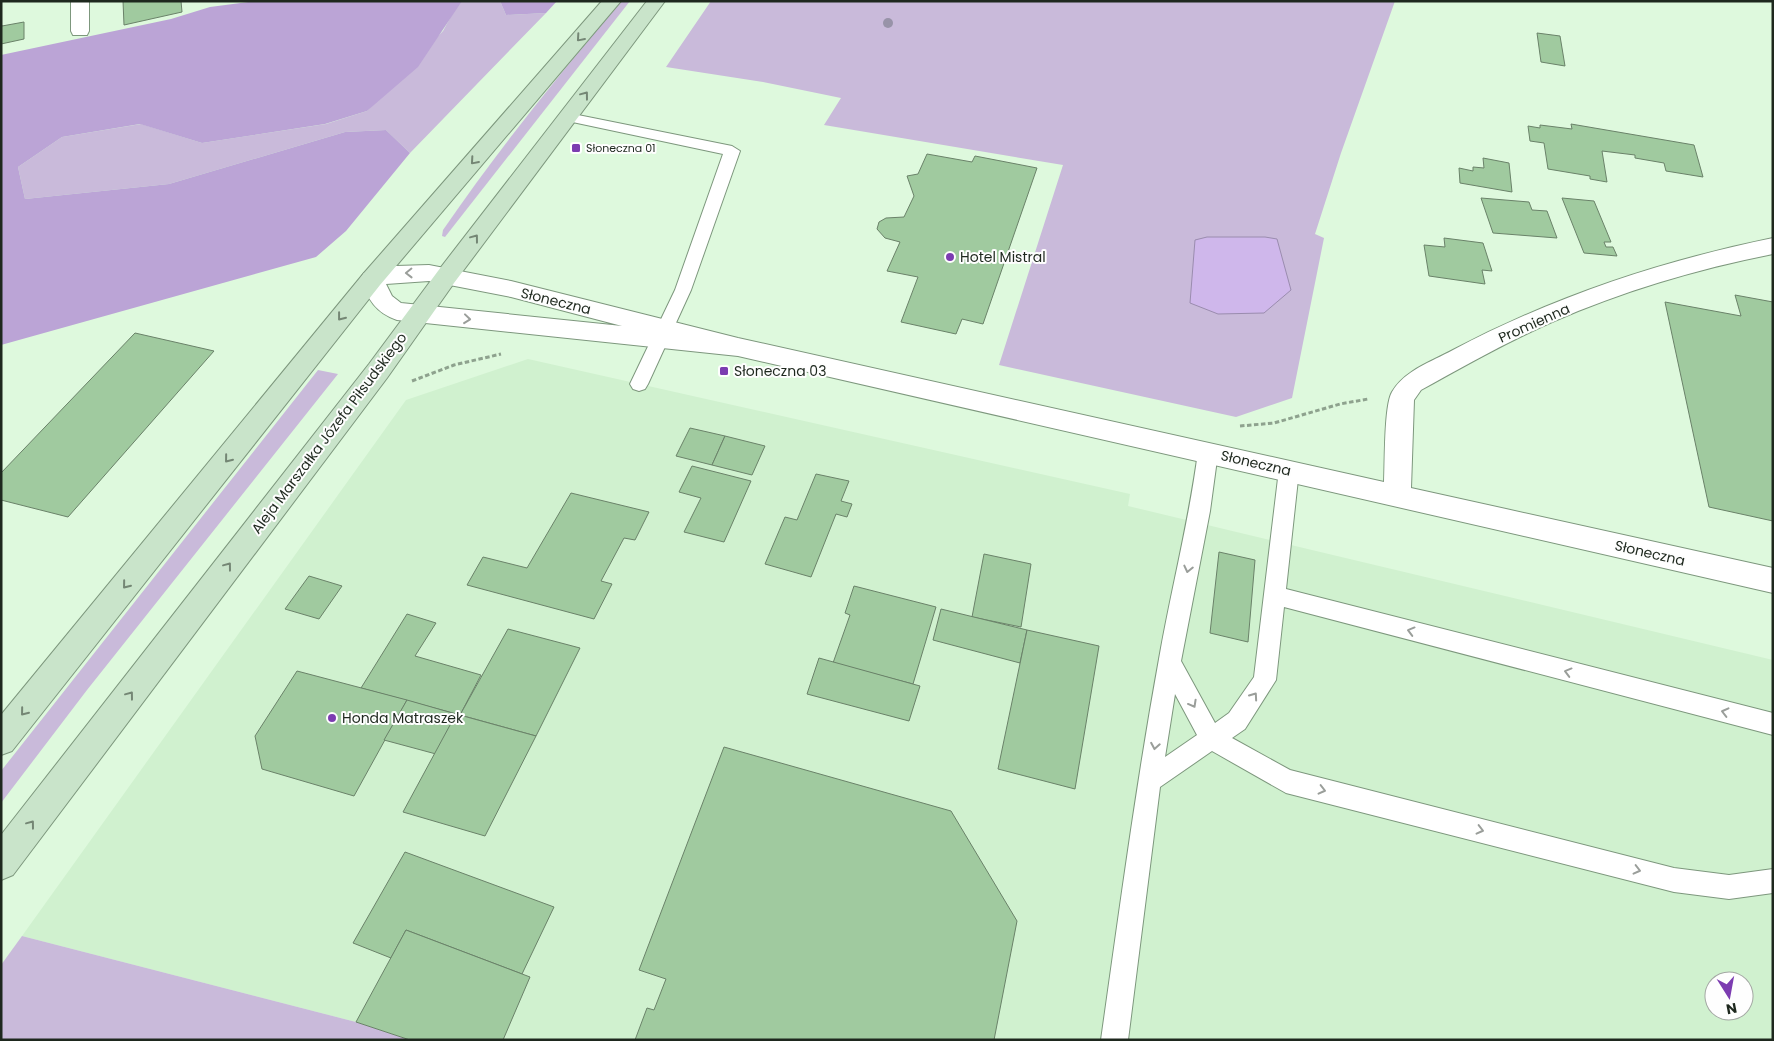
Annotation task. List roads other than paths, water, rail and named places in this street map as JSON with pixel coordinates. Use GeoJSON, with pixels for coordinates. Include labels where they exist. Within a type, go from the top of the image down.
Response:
{"type":"FeatureCollection","features":[{"type":"Feature","properties":{"kind":"main road"},"geometry":{"type":"LineString","coordinates":[[1,740],[372,279],[612,1]]}},
{"type":"Feature","properties":{"kind":"main road","name":"Aleja Marszałka Józefa Piłsudskiego"},"geometry":{"type":"LineString","coordinates":[[1,863],[378,371],[446,277],[656,1]]}},
{"type":"Feature","properties":{"kind":"street"},"geometry":{"type":"LineString","coordinates":[[80,1],[80,31]]}},
{"type":"Feature","properties":{"kind":"street","name":"Promienna"},"geometry":{"type":"LineString","coordinates":[[1397,495],[1401,398],[1412,383],[1513,331],[1565,307],[1689,266],[1737,252],[1773,246]]}},
{"type":"Feature","properties":{"kind":"street","name":"Słoneczna"},"geometry":{"type":"LineString","coordinates":[[663,334],[511,289],[429,273],[410,273],[372,279],[377,294],[386,306],[397,311],[663,334],[738,347],[1289,470],[1773,581]]}},
{"type":"Feature","properties":{"kind":"lane"},"geometry":{"type":"LineString","coordinates":[[568,117],[732,151],[683,290],[640,384]]}},
{"type":"Feature","properties":{"kind":"lane"},"geometry":{"type":"LineString","coordinates":[[1114,1040],[1149,781],[1169,661],[1198,522],[1208,452]]}},
{"type":"Feature","properties":{"kind":"lane"},"geometry":{"type":"LineString","coordinates":[[1149,781],[1237,721],[1265,680],[1289,470]]}},
{"type":"Feature","properties":{"kind":"lane"},"geometry":{"type":"LineString","coordinates":[[1276,596],[1773,724]]}},
{"type":"Feature","properties":{"kind":"lane"},"geometry":{"type":"LineString","coordinates":[[1169,661],[1212,738],[1286,781],[1655,875],[1729,887],[1773,881]]}},
{"type":"Feature","properties":{"kind":"lane"},"geometry":{"type":"LineString","coordinates":[[1749,718],[1773,739]]}},
{"type":"Feature","properties":{"kind":"place","name":"Słoneczna 01"},"geometry":{"type":"Point","coordinates":[576,148]}},
{"type":"Feature","properties":{"kind":"place","name":"Hotel Mistral"},"geometry":{"type":"Point","coordinates":[950,257]}},
{"type":"Feature","properties":{"kind":"place","name":"Słoneczna 03"},"geometry":{"type":"Point","coordinates":[724,371]}},
{"type":"Feature","properties":{"kind":"place","name":"Honda Matraszek"},"geometry":{"type":"Point","coordinates":[332,718]}}]}
